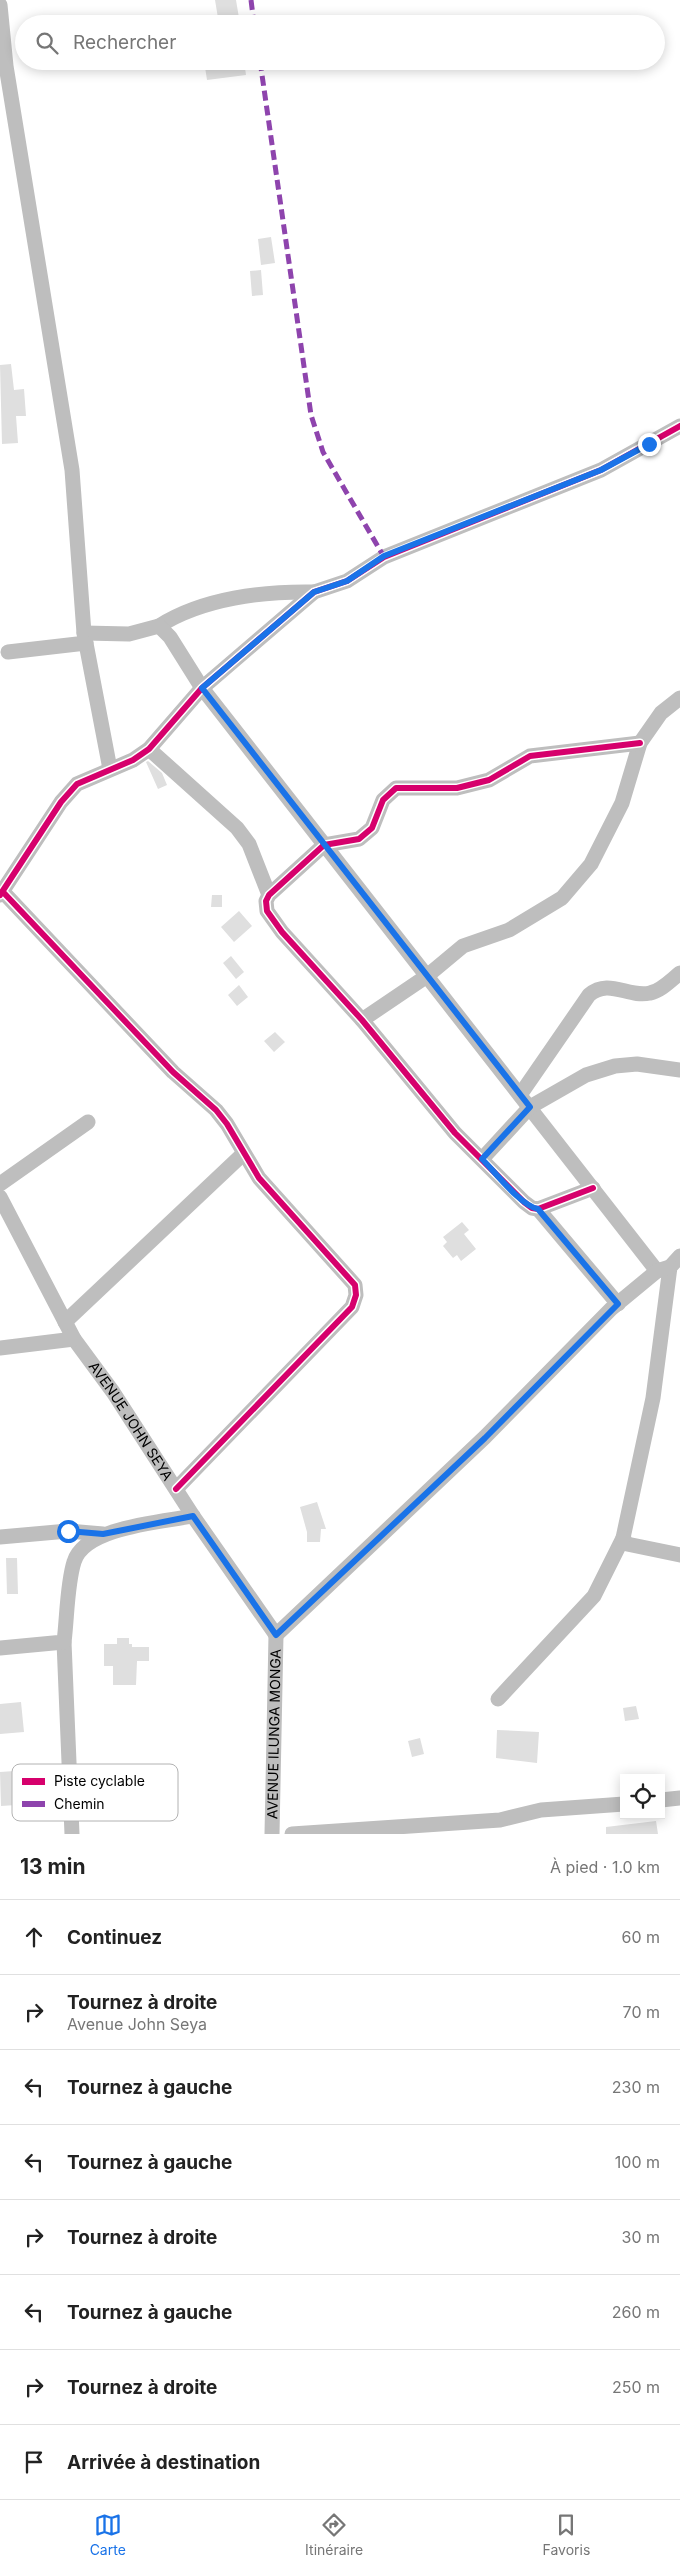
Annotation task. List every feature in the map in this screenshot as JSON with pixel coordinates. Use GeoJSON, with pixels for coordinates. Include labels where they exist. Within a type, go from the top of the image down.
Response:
{"type":"FeatureCollection","features":[{"type":"Feature","properties":{"kind":"street"},"geometry":{"type":"LineString","coordinates":[[0,6],[8,76],[72,470],[85,638],[110,768]]}},
{"type":"Feature","properties":{"kind":"street"},"geometry":{"type":"LineString","coordinates":[[8,652],[85,638],[129,634],[159,626],[176,615],[240,598],[292,592],[314,592],[347,581],[384,556],[601,470],[680,426]]}},
{"type":"Feature","properties":{"kind":"street"},"geometry":{"type":"LineString","coordinates":[[176,1489],[352,1307],[356,1295],[355,1284],[259,1178],[243,1154],[227,1124],[216,1110],[173,1072],[2,894],[61,802],[77,784],[110,768],[133,760],[149,748],[202,688],[314,592]]}},
{"type":"Feature","properties":{"kind":"street"},"geometry":{"type":"LineString","coordinates":[[159,626],[170,637],[202,688],[593,1188],[669,1264]]}},
{"type":"Feature","properties":{"kind":"street"},"geometry":{"type":"LineString","coordinates":[[362,1020],[427,976],[464,946],[509,930],[562,898],[591,864],[618,811],[640,743],[661,713],[680,698]]}},
{"type":"Feature","properties":{"kind":"street"},"geometry":{"type":"LineString","coordinates":[[593,1188],[538,1209],[532,1208],[524,1202],[455,1134],[362,1020],[282,932],[267,911],[266,902],[268,895],[324,845],[360,839],[372,828],[383,800],[396,788],[457,788],[489,780],[530,756],[640,743]]}},
{"type":"Feature","properties":{"kind":"street"},"geometry":{"type":"LineString","coordinates":[[149,748],[237,828],[248,844],[268,895]]}},
{"type":"Feature","properties":{"kind":"street"},"geometry":{"type":"LineString","coordinates":[[520,1094],[589,995],[596,989],[605,987],[649,994],[680,973]]}},
{"type":"Feature","properties":{"kind":"street"},"geometry":{"type":"LineString","coordinates":[[482,1159],[530,1107],[586,1075],[615,1066],[637,1064],[680,1070]]}},
{"type":"Feature","properties":{"kind":"street"},"geometry":{"type":"LineString","coordinates":[[0,1184],[88,1122]]}},
{"type":"Feature","properties":{"kind":"street"},"geometry":{"type":"LineString","coordinates":[[66,1322],[243,1154]]}},
{"type":"Feature","properties":{"kind":"street","name":"AVENUE JOHN SEYA"},"geometry":{"type":"LineString","coordinates":[[0,1197],[74,1339],[113,1392],[193,1516],[276,1635]]}},
{"type":"Feature","properties":{"kind":"street"},"geometry":{"type":"LineString","coordinates":[[538,1209],[618,1304]]}},
{"type":"Feature","properties":{"kind":"street"},"geometry":{"type":"LineString","coordinates":[[276,1635],[485,1438],[618,1304],[669,1264]]}},
{"type":"Feature","properties":{"kind":"street"},"geometry":{"type":"LineString","coordinates":[[498,1699],[594,1596],[623,1538],[653,1398],[669,1264]]}},
{"type":"Feature","properties":{"kind":"street"},"geometry":{"type":"LineString","coordinates":[[0,1348],[74,1339]]}},
{"type":"Feature","properties":{"kind":"street"},"geometry":{"type":"LineString","coordinates":[[0,1537],[68,1531],[103,1534],[193,1516]]}},
{"type":"Feature","properties":{"kind":"street"},"geometry":{"type":"LineString","coordinates":[[69,1764],[64,1642],[74,1561],[85,1545],[103,1534]]}},
{"type":"Feature","properties":{"kind":"street"},"geometry":{"type":"LineString","coordinates":[[623,1538],[627,1544],[680,1555]]}},
{"type":"Feature","properties":{"kind":"street","name":"AVENUE ILUNGA MONGA"},"geometry":{"type":"LineString","coordinates":[[272,1834],[276,1635]]}},
{"type":"Feature","properties":{"kind":"street"},"geometry":{"type":"LineString","coordinates":[[0,1648],[64,1642]]}},
{"type":"Feature","properties":{"kind":"street"},"geometry":{"type":"LineString","coordinates":[[665,1800],[680,1798]]}},
{"type":"Feature","properties":{"kind":"street"},"geometry":{"type":"LineString","coordinates":[[292,1834],[501,1827],[541,1810],[620,1804]]}},
{"type":"Feature","properties":{"kind":"street"},"geometry":{"type":"LineString","coordinates":[[71,1821],[72,1834]]}},
{"type":"Feature","properties":{"kind":"building"},"geometry":{"type":"Polygon","coordinates":[[[215,0],[236,0],[238,15],[218,15],[215,0]]]}},
{"type":"Feature","properties":{"kind":"building"},"geometry":{"type":"Polygon","coordinates":[[[205,70],[245,70],[246,75],[207,80],[205,70]]]}},
{"type":"Feature","properties":{"kind":"building"},"geometry":{"type":"Polygon","coordinates":[[[271,237],[275,263],[261,265],[258,239],[271,237]]]}},
{"type":"Feature","properties":{"kind":"building"},"geometry":{"type":"Polygon","coordinates":[[[261,270],[263,295],[252,296],[250,271],[261,270]]]}},
{"type":"Feature","properties":{"kind":"building"},"geometry":{"type":"Polygon","coordinates":[[[11,364],[14,390],[24,389],[26,416],[16,416],[18,443],[2,444],[0,365],[11,364]]]}},
{"type":"Feature","properties":{"kind":"building"},"geometry":{"type":"Polygon","coordinates":[[[148,761],[162,773],[167,785],[158,789],[146,762],[148,761]]]}},
{"type":"Feature","properties":{"kind":"building"},"geometry":{"type":"Polygon","coordinates":[[[212,895],[222,895],[222,907],[211,907],[212,895]]]}},
{"type":"Feature","properties":{"kind":"building"},"geometry":{"type":"Polygon","coordinates":[[[239,911],[252,926],[234,942],[221,927],[239,911]]]}},
{"type":"Feature","properties":{"kind":"building"},"geometry":{"type":"Polygon","coordinates":[[[231,956],[244,972],[236,979],[223,963],[231,956]]]}},
{"type":"Feature","properties":{"kind":"building"},"geometry":{"type":"Polygon","coordinates":[[[239,985],[248,997],[237,1006],[228,995],[239,985]]]}},
{"type":"Feature","properties":{"kind":"building"},"geometry":{"type":"Polygon","coordinates":[[[275,1032],[285,1042],[274,1052],[264,1041],[275,1032]]]}},
{"type":"Feature","properties":{"kind":"building"},"geometry":{"type":"Polygon","coordinates":[[[462,1222],[469,1230],[464,1234],[476,1249],[461,1261],[457,1255],[453,1258],[443,1246],[447,1242],[443,1237],[462,1222]]]}},
{"type":"Feature","properties":{"kind":"building"},"geometry":{"type":"Polygon","coordinates":[[[317,1502],[326,1529],[321,1529],[320,1542],[307,1542],[307,1532],[300,1507],[317,1502]]]}},
{"type":"Feature","properties":{"kind":"building"},"geometry":{"type":"Polygon","coordinates":[[[6,1558],[17,1558],[18,1594],[7,1594],[6,1558]]]}},
{"type":"Feature","properties":{"kind":"building"},"geometry":{"type":"Polygon","coordinates":[[[117,1638],[129,1638],[129,1644],[132,1644],[132,1647],[149,1647],[149,1661],[137,1661],[136,1685],[113,1685],[113,1666],[104,1666],[104,1644],[117,1644],[117,1638]]]}},
{"type":"Feature","properties":{"kind":"building"},"geometry":{"type":"Polygon","coordinates":[[[21,1702],[24,1732],[0,1734],[0,1704],[21,1702]]]}},
{"type":"Feature","properties":{"kind":"building"},"geometry":{"type":"Polygon","coordinates":[[[636,1706],[639,1719],[625,1721],[623,1708],[636,1706]]]}},
{"type":"Feature","properties":{"kind":"building"},"geometry":{"type":"Polygon","coordinates":[[[497,1730],[539,1732],[537,1763],[496,1758],[497,1730]]]}},
{"type":"Feature","properties":{"kind":"building"},"geometry":{"type":"Polygon","coordinates":[[[420,1738],[424,1754],[412,1757],[408,1741],[420,1738]]]}},
{"type":"Feature","properties":{"kind":"building"},"geometry":{"type":"Polygon","coordinates":[[[12,1771],[12,1805],[1,1806],[0,1772],[12,1771]]]}},
{"type":"Feature","properties":{"kind":"building"},"geometry":{"type":"Polygon","coordinates":[[[656,1821],[658,1834],[606,1834],[606,1827],[656,1821]]]}},
{"type":"Feature","properties":{"kind":"marked path"},"geometry":{"type":"LineString","coordinates":[[251,0],[253,15]]}},
{"type":"Feature","properties":{"kind":"marked path"},"geometry":{"type":"LineString","coordinates":[[261,70],[311,415],[323,452],[384,557]]}},
{"type":"Feature","properties":{"kind":"cycle path"},"geometry":{"type":"LineString","coordinates":[[0,895],[61,802],[77,784],[133,760],[149,749],[202,688],[314,592],[347,581],[384,557],[601,470],[680,426]]}},
{"type":"Feature","properties":{"kind":"cycle path"},"geometry":{"type":"LineString","coordinates":[[593,1188],[538,1209],[532,1208],[524,1202],[455,1133],[362,1020],[282,932],[267,911],[266,901],[269,895],[324,845],[359,839],[372,828],[383,800],[396,788],[457,788],[489,780],[530,756],[640,743]]}},
{"type":"Feature","properties":{"kind":"cycle path"},"geometry":{"type":"LineString","coordinates":[[3,892],[173,1072],[216,1110],[227,1124],[259,1178],[355,1285],[356,1295],[352,1307],[176,1489]]}},
{"type":"Feature","properties":{"kind":"route"},"geometry":{"type":"LineString","coordinates":[[68,1531],[103,1534],[193,1516],[276,1635],[485,1438],[618,1304],[538,1209],[532,1208],[524,1202],[482,1159],[530,1107],[202,688],[314,592],[347,581],[384,556],[528,501],[601,470],[649,444]]}}]}
